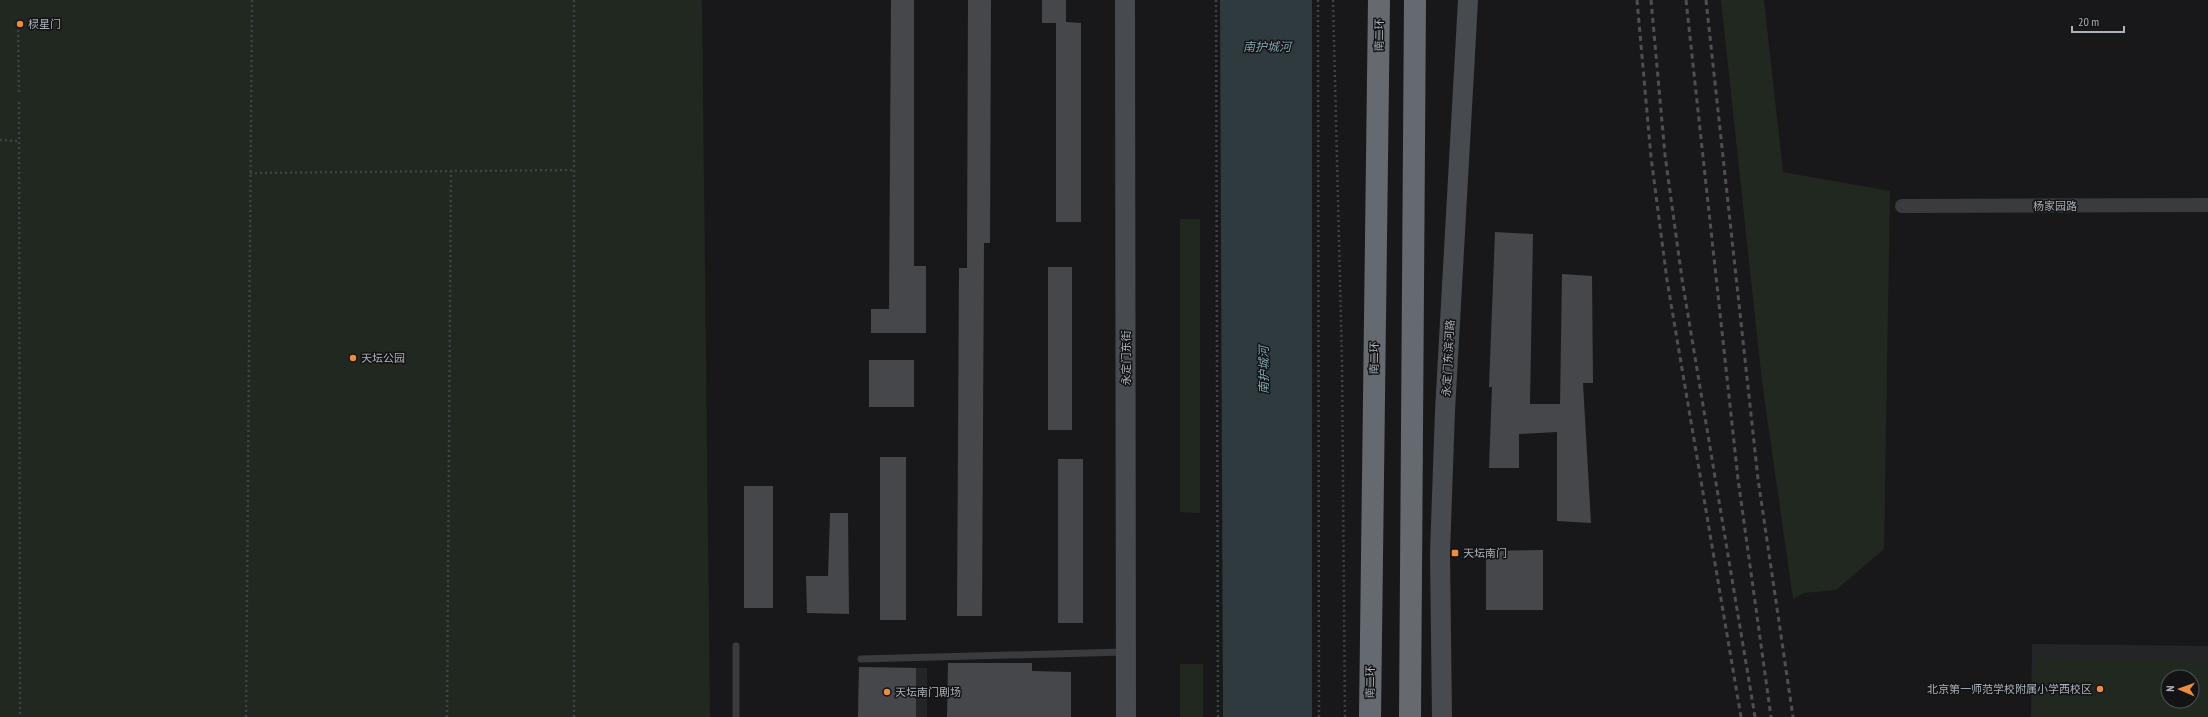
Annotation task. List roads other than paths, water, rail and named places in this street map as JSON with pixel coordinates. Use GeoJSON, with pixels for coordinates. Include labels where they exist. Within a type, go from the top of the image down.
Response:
{"type":"FeatureCollection","features":[{"type":"Feature","properties":{"kind":"highway","name":"南二环"},"geometry":{"type":"LineString","coordinates":[[1370,717],[1379,0]]}},
{"type":"Feature","properties":{"kind":"highway"},"geometry":{"type":"LineString","coordinates":[[1410,717],[1415,0]]}},
{"type":"Feature","properties":{"kind":"street","name":"永定门东街"},"geometry":{"type":"LineString","coordinates":[[1126,0],[1126,717]]}},
{"type":"Feature","properties":{"kind":"street","name":"永定门东滨河路"},"geometry":{"type":"LineString","coordinates":[[1442,717],[1440,553],[1445,411],[1468,0]]}},
{"type":"Feature","properties":{"kind":"street","name":"杨家园路"},"geometry":{"type":"LineString","coordinates":[[1902,206],[2208,205]]}},
{"type":"Feature","properties":{"kind":"lane"},"geometry":{"type":"LineString","coordinates":[[736,646],[736,717]]}},
{"type":"Feature","properties":{"kind":"lane"},"geometry":{"type":"LineString","coordinates":[[861,659],[1126,652]]}},
{"type":"Feature","properties":{"kind":"water","name":"南护城河"},"geometry":{"type":"Polygon","coordinates":[[[1220,0],[1312,0],[1312,717],[1223,717],[1220,0]]]}},
{"type":"Feature","properties":{"kind":"railway"},"geometry":{"type":"LineString","coordinates":[[1637,0],[1651,157],[1667,280],[1741,717]]}},
{"type":"Feature","properties":{"kind":"railway"},"geometry":{"type":"LineString","coordinates":[[1651,0],[1665,155],[1682,279],[1755,717]]}},
{"type":"Feature","properties":{"kind":"railway"},"geometry":{"type":"LineString","coordinates":[[1686,0],[1738,479],[1771,717]]}},
{"type":"Feature","properties":{"kind":"railway"},"geometry":{"type":"LineString","coordinates":[[1706,0],[1758,479],[1793,717]]}},
{"type":"Feature","properties":{"kind":"place","name":"棂星门"},"geometry":{"type":"Point","coordinates":[20,24]}},
{"type":"Feature","properties":{"kind":"place","name":"天坛公园"},"geometry":{"type":"Point","coordinates":[353,358]}},
{"type":"Feature","properties":{"kind":"place","name":"天坛南门"},"geometry":{"type":"Point","coordinates":[1455,553]}},
{"type":"Feature","properties":{"kind":"place","name":"北京第一师范学校附属小学西校区"},"geometry":{"type":"Point","coordinates":[2100,689]}},
{"type":"Feature","properties":{"kind":"place","name":"天坛南门剧场"},"geometry":{"type":"Point","coordinates":[887,692]}}]}
